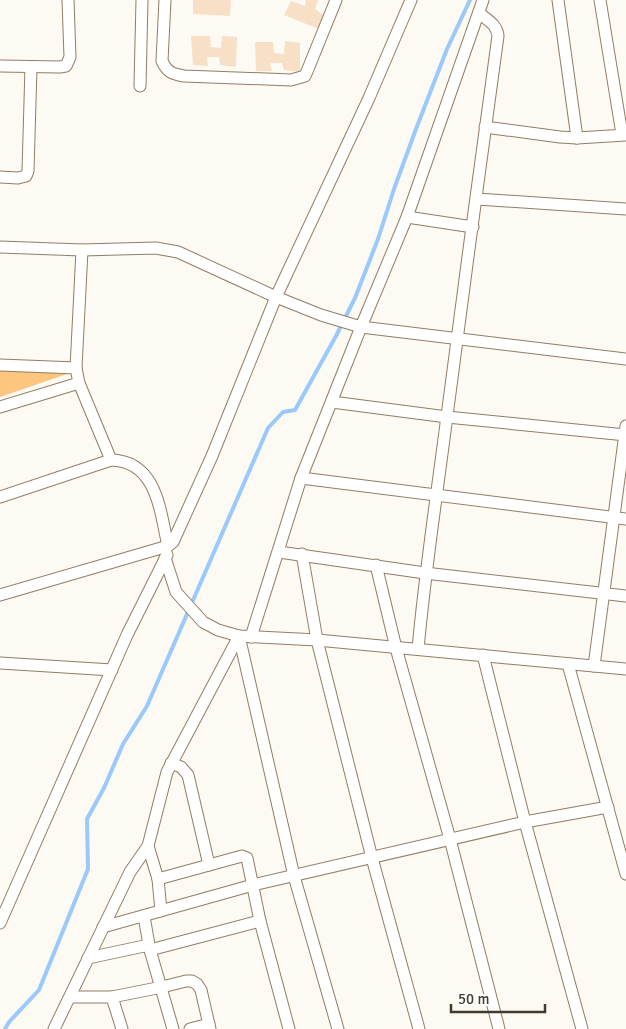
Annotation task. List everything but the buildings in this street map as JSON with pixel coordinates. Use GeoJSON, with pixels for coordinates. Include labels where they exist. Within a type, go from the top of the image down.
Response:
{"type":"FeatureCollection","features":[{"type":"Feature","properties":{"kind":"street"},"geometry":{"type":"LineString","coordinates":[[0,66],[66,66],[70,56],[68,0]]}},
{"type":"Feature","properties":{"kind":"street"},"geometry":{"type":"LineString","coordinates":[[140,86],[142,0]]}},
{"type":"Feature","properties":{"kind":"street"},"geometry":{"type":"LineString","coordinates":[[165,0],[162,61],[165,68],[171,74],[291,80],[305,76],[336,0]]}},
{"type":"Feature","properties":{"kind":"street"},"geometry":{"type":"LineString","coordinates":[[0,923],[127,635],[212,456],[276,297],[369,98],[410,0]]}},
{"type":"Feature","properties":{"kind":"street"},"geometry":{"type":"LineString","coordinates":[[54,1029],[130,872],[148,846],[164,779],[171,763],[245,636],[279,552],[301,478],[360,327],[408,217],[484,0]]}},
{"type":"Feature","properties":{"kind":"street"},"geometry":{"type":"LineString","coordinates":[[558,0],[577,138]]}},
{"type":"Feature","properties":{"kind":"street"},"geometry":{"type":"LineString","coordinates":[[485,128],[577,138],[624,134],[600,0]]}},
{"type":"Feature","properties":{"kind":"street"},"geometry":{"type":"LineString","coordinates":[[418,649],[435,494],[477,200],[498,31],[493,24],[478,13]]}},
{"type":"Feature","properties":{"kind":"street"},"geometry":{"type":"LineString","coordinates":[[0,177],[23,177],[26,176],[28,171],[31,67]]}},
{"type":"Feature","properties":{"kind":"street"},"geometry":{"type":"LineString","coordinates":[[477,200],[626,209]]}},
{"type":"Feature","properties":{"kind":"street"},"geometry":{"type":"LineString","coordinates":[[408,217],[473,227]]}},
{"type":"Feature","properties":{"kind":"street"},"geometry":{"type":"LineString","coordinates":[[0,247],[82,250],[156,248],[178,252],[276,297],[321,315],[360,327],[626,359]]}},
{"type":"Feature","properties":{"kind":"street"},"geometry":{"type":"LineString","coordinates":[[82,250],[76,368],[79,383],[111,460]]}},
{"type":"Feature","properties":{"kind":"street"},"geometry":{"type":"LineString","coordinates":[[0,365],[76,368]]}},
{"type":"Feature","properties":{"kind":"street"},"geometry":{"type":"LineString","coordinates":[[0,407],[79,383]]}},
{"type":"Feature","properties":{"kind":"street"},"geometry":{"type":"LineString","coordinates":[[332,402],[447,417],[626,432],[594,666]]}},
{"type":"Feature","properties":{"kind":"street"},"geometry":{"type":"LineString","coordinates":[[0,497],[111,460],[124,460],[138,469],[149,481],[156,496],[171,544]]}},
{"type":"Feature","properties":{"kind":"street"},"geometry":{"type":"LineString","coordinates":[[301,478],[626,519]]}},
{"type":"Feature","properties":{"kind":"street"},"geometry":{"type":"LineString","coordinates":[[0,595],[171,544]]}},
{"type":"Feature","properties":{"kind":"street"},"geometry":{"type":"LineString","coordinates":[[279,552],[425,573],[626,596]]}},
{"type":"Feature","properties":{"kind":"street"},"geometry":{"type":"LineString","coordinates":[[302,554],[317,640],[372,858],[419,1029]]}},
{"type":"Feature","properties":{"kind":"street"},"geometry":{"type":"LineString","coordinates":[[165,558],[176,592],[203,622],[218,630],[245,636],[317,640],[626,669]]}},
{"type":"Feature","properties":{"kind":"street"},"geometry":{"type":"LineString","coordinates":[[376,566],[396,648],[450,840],[499,1029]]}},
{"type":"Feature","properties":{"kind":"street"},"geometry":{"type":"LineString","coordinates":[[245,636],[294,876],[338,1029]]}},
{"type":"Feature","properties":{"kind":"street"},"geometry":{"type":"LineString","coordinates":[[483,656],[525,822],[582,1029]]}},
{"type":"Feature","properties":{"kind":"street"},"geometry":{"type":"LineString","coordinates":[[0,663],[112,670]]}},
{"type":"Feature","properties":{"kind":"street"},"geometry":{"type":"LineString","coordinates":[[568,664],[626,874]]}},
{"type":"Feature","properties":{"kind":"street"},"geometry":{"type":"LineString","coordinates":[[171,763],[186,770],[188,775],[209,865]]}},
{"type":"Feature","properties":{"kind":"street"},"geometry":{"type":"LineString","coordinates":[[103,927],[253,885],[525,822],[608,807]]}},
{"type":"Feature","properties":{"kind":"street"},"geometry":{"type":"LineString","coordinates":[[148,846],[158,879],[161,911]]}},
{"type":"Feature","properties":{"kind":"street"},"geometry":{"type":"LineString","coordinates":[[158,879],[242,856],[247,858],[260,921],[289,1029]]}},
{"type":"Feature","properties":{"kind":"street"},"geometry":{"type":"LineString","coordinates":[[144,916],[150,947],[173,1029]]}},
{"type":"Feature","properties":{"kind":"street"},"geometry":{"type":"LineString","coordinates":[[88,958],[150,947],[260,921]]}},
{"type":"Feature","properties":{"kind":"street"},"geometry":{"type":"LineString","coordinates":[[71,997],[112,996],[192,981],[201,990],[210,1026],[190,1029]]}},
{"type":"Feature","properties":{"kind":"street"},"geometry":{"type":"LineString","coordinates":[[112,996],[122,1029]]}},
{"type":"Feature","properties":{"kind":"shaded area"},"geometry":{"type":"Polygon","coordinates":[[[0,370],[70,373],[0,397],[0,370]]]}},
{"type":"Feature","properties":{"kind":"waterway"},"geometry":{"type":"LineString","coordinates":[[5,1029],[9,1022],[39,990],[88,869],[87,819],[104,788],[123,744],[147,706],[268,428],[283,412],[295,410],[355,298],[378,239],[416,129],[447,49],[470,0]]}}]}
